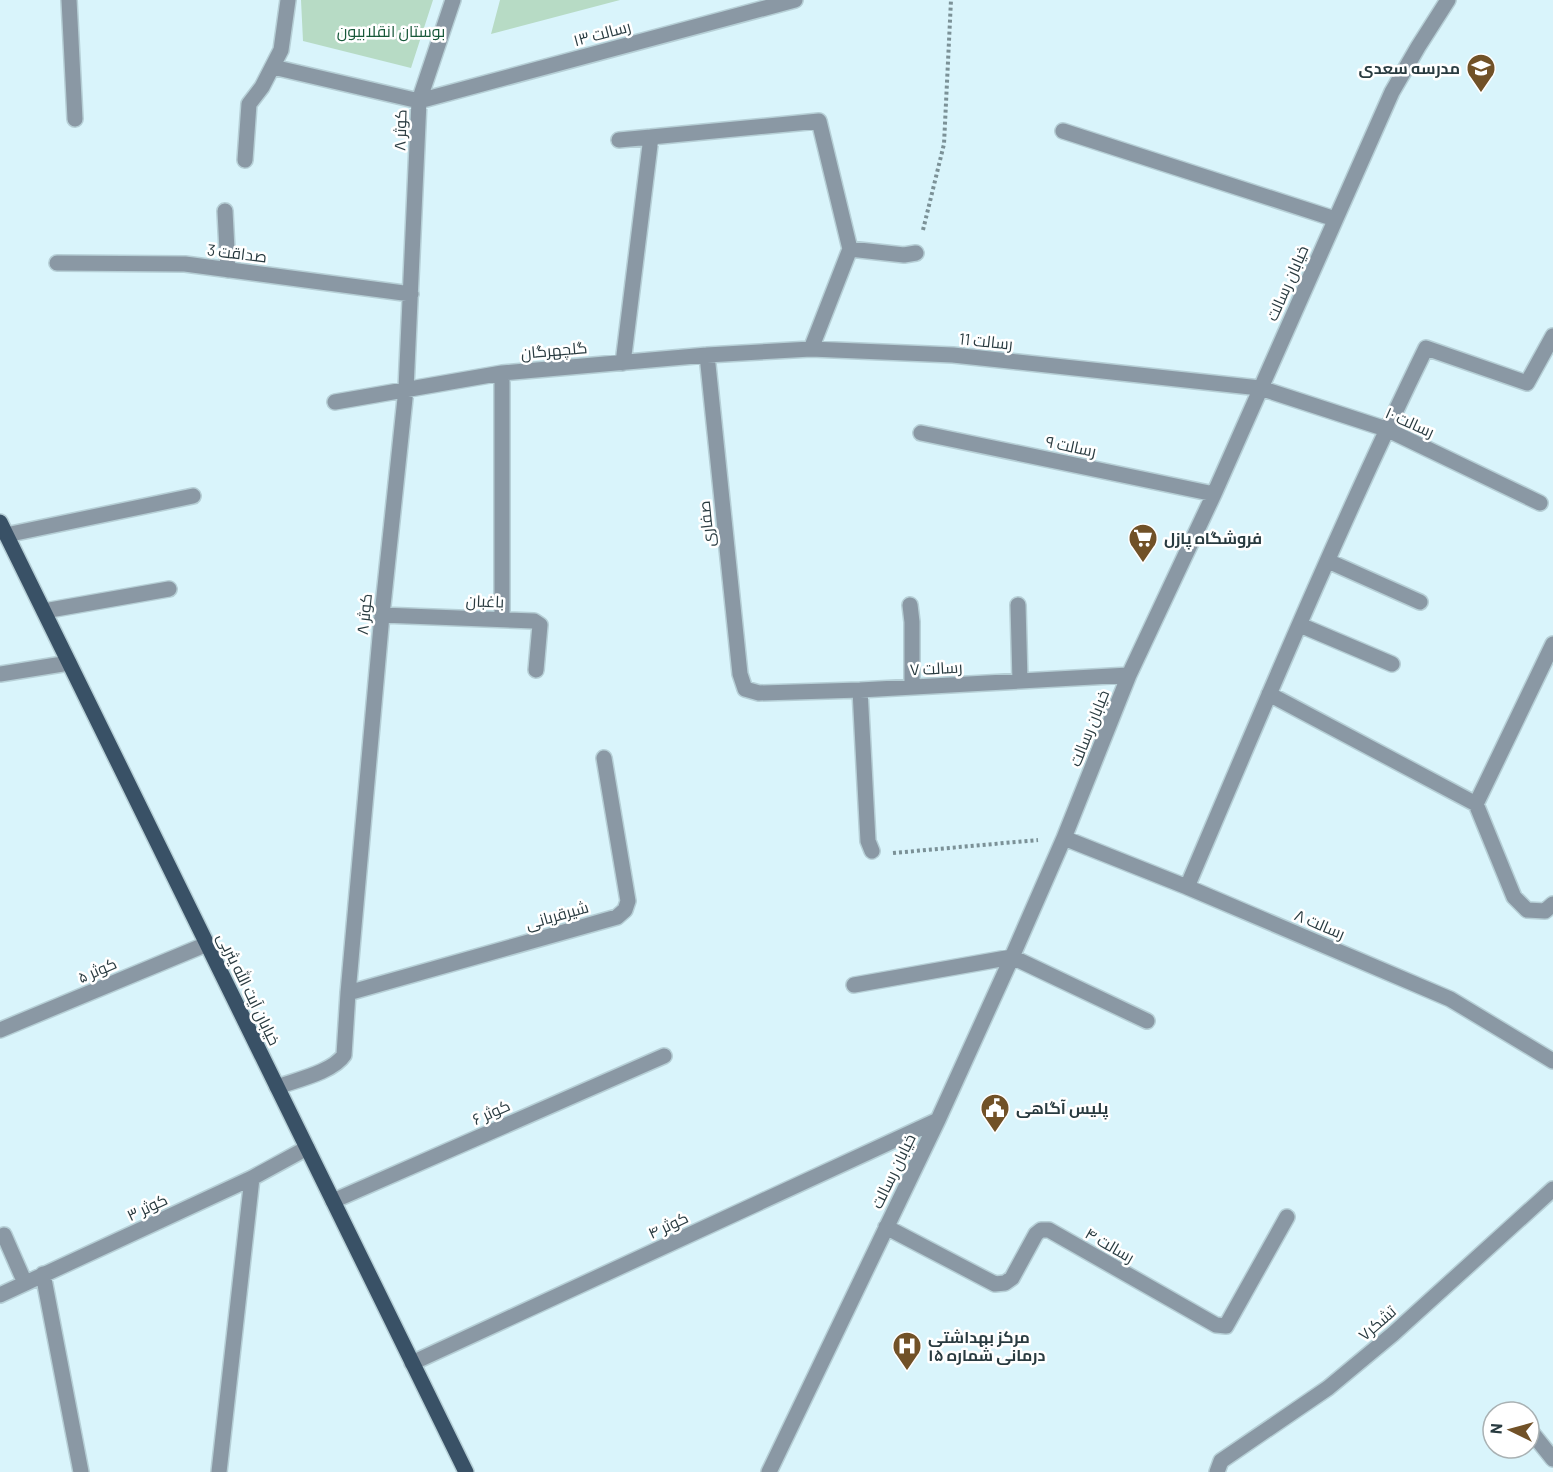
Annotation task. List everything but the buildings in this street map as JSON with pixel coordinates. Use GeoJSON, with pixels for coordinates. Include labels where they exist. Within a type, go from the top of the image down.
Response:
{"type":"FeatureCollection","features":[{"type":"Feature","properties":{"kind":"main road","name":"خیابان آیت الله یثربی"},"geometry":{"type":"LineString","coordinates":[[3,528],[466,1472]]}},
{"type":"Feature","properties":{"kind":"street"},"geometry":{"type":"LineString","coordinates":[[69,0],[75,118]]}},
{"type":"Feature","properties":{"kind":"street"},"geometry":{"type":"LineString","coordinates":[[245,160],[249,104],[273,67],[282,41],[288,0]]}},
{"type":"Feature","properties":{"kind":"street","name":"کوثر ۸"},"geometry":{"type":"LineString","coordinates":[[277,1087],[339,1063],[344,1055],[382,615],[406,388],[419,101],[453,0]]}},
{"type":"Feature","properties":{"kind":"street","name":"رسالت ۱۳"},"geometry":{"type":"LineString","coordinates":[[419,101],[795,0]]}},
{"type":"Feature","properties":{"kind":"street","name":"خیابان رسالت"},"geometry":{"type":"LineString","coordinates":[[769,1472],[938,1120],[1012,957],[1064,838],[1129,675],[1214,494],[1392,92],[1448,0]]}},
{"type":"Feature","properties":{"kind":"street"},"geometry":{"type":"LineString","coordinates":[[273,67],[419,101]]}},
{"type":"Feature","properties":{"kind":"street"},"geometry":{"type":"LineString","coordinates":[[619,140],[819,121],[850,249],[812,349]]}},
{"type":"Feature","properties":{"kind":"street"},"geometry":{"type":"LineString","coordinates":[[1063,130],[1335,219]]}},
{"type":"Feature","properties":{"kind":"street"},"geometry":{"type":"LineString","coordinates":[[623,363],[651,137]]}},
{"type":"Feature","properties":{"kind":"street"},"geometry":{"type":"LineString","coordinates":[[225,211],[228,270]]}},
{"type":"Feature","properties":{"kind":"street"},"geometry":{"type":"LineString","coordinates":[[850,249],[904,255],[916,253]]}},
{"type":"Feature","properties":{"kind":"street","name":"صداقت 3"},"geometry":{"type":"LineString","coordinates":[[57,263],[185,264],[411,294]]}},
{"type":"Feature","properties":{"kind":"street"},"geometry":{"type":"LineString","coordinates":[[1187,887],[1386,429],[1426,348],[1527,383],[1553,336]]}},
{"type":"Feature","properties":{"kind":"street","name":"رسالت 11"},"geometry":{"type":"LineString","coordinates":[[707,355],[812,349],[953,355],[1260,388]]}},
{"type":"Feature","properties":{"kind":"street","name":"گلچهرگان"},"geometry":{"type":"LineString","coordinates":[[335,402],[502,373],[707,355]]}},
{"type":"Feature","properties":{"kind":"street","name":"صفاری"},"geometry":{"type":"LineString","coordinates":[[707,355],[740,674],[745,689]]}},
{"type":"Feature","properties":{"kind":"street"},"geometry":{"type":"LineString","coordinates":[[502,373],[502,620]]}},
{"type":"Feature","properties":{"kind":"street","name":"رسالت ۱۰"},"geometry":{"type":"LineString","coordinates":[[1260,388],[1386,429],[1540,503]]}},
{"type":"Feature","properties":{"kind":"street","name":"رسالت ۹"},"geometry":{"type":"LineString","coordinates":[[921,433],[1214,494]]}},
{"type":"Feature","properties":{"kind":"street"},"geometry":{"type":"LineString","coordinates":[[3,528],[193,496]]}},
{"type":"Feature","properties":{"kind":"street"},"geometry":{"type":"LineString","coordinates":[[1328,561],[1420,602]]}},
{"type":"Feature","properties":{"kind":"street"},"geometry":{"type":"LineString","coordinates":[[44,611],[169,589]]}},
{"type":"Feature","properties":{"kind":"street"},"geometry":{"type":"LineString","coordinates":[[910,605],[912,687]]}},
{"type":"Feature","properties":{"kind":"street"},"geometry":{"type":"LineString","coordinates":[[1018,605],[1020,681]]}},
{"type":"Feature","properties":{"kind":"street","name":"باغبان"},"geometry":{"type":"LineString","coordinates":[[382,615],[538,622],[540,625],[536,670]]}},
{"type":"Feature","properties":{"kind":"street"},"geometry":{"type":"LineString","coordinates":[[1300,626],[1392,664]]}},
{"type":"Feature","properties":{"kind":"street"},"geometry":{"type":"LineString","coordinates":[[1476,804],[1553,644]]}},
{"type":"Feature","properties":{"kind":"street"},"geometry":{"type":"LineString","coordinates":[[0,674],[69,663]]}},
{"type":"Feature","properties":{"kind":"street","name":"رسالت ۷"},"geometry":{"type":"LineString","coordinates":[[745,689],[759,693],[860,690],[1129,675]]}},
{"type":"Feature","properties":{"kind":"street"},"geometry":{"type":"LineString","coordinates":[[860,690],[868,841],[872,851]]}},
{"type":"Feature","properties":{"kind":"street"},"geometry":{"type":"LineString","coordinates":[[1269,694],[1476,804],[1514,897],[1527,910],[1545,911],[1553,904]]}},
{"type":"Feature","properties":{"kind":"street","name":"شیرقربانی"},"geometry":{"type":"LineString","coordinates":[[348,993],[617,917],[625,910],[628,901],[604,758]]}},
{"type":"Feature","properties":{"kind":"street","name":"رسالت ۸"},"geometry":{"type":"LineString","coordinates":[[1064,838],[1187,887],[1450,999],[1553,1061]]}},
{"type":"Feature","properties":{"kind":"street","name":"کوثر ۵"},"geometry":{"type":"LineString","coordinates":[[0,1030],[207,944]]}},
{"type":"Feature","properties":{"kind":"street"},"geometry":{"type":"LineString","coordinates":[[854,985],[1012,957],[1147,1021]]}},
{"type":"Feature","properties":{"kind":"street","name":"کوثر ۶"},"geometry":{"type":"LineString","coordinates":[[333,1200],[664,1056]]}},
{"type":"Feature","properties":{"kind":"street","name":"کوثر ۴"},"geometry":{"type":"LineString","coordinates":[[412,1363],[938,1120]]}},
{"type":"Feature","properties":{"kind":"street","name":"کوثر ۳"},"geometry":{"type":"LineString","coordinates":[[0,1295],[252,1178],[307,1149]]}},
{"type":"Feature","properties":{"kind":"street"},"geometry":{"type":"LineString","coordinates":[[219,1472],[252,1178]]}},
{"type":"Feature","properties":{"kind":"street","name":"تشکر۷"},"geometry":{"type":"LineString","coordinates":[[1217,1472],[1221,1461],[1328,1389],[1393,1334],[1553,1189]]}},
{"type":"Feature","properties":{"kind":"street","name":"رسالت ۴"},"geometry":{"type":"LineString","coordinates":[[886,1227],[995,1284],[1005,1283],[1012,1278],[1035,1234],[1041,1230],[1048,1230],[1216,1325],[1226,1326],[1287,1218]]}},
{"type":"Feature","properties":{"kind":"street"},"geometry":{"type":"LineString","coordinates":[[4,1235],[24,1283]]}},
{"type":"Feature","properties":{"kind":"street"},"geometry":{"type":"LineString","coordinates":[[43,1274],[81,1472]]}},
{"type":"Feature","properties":{"kind":"street"},"geometry":{"type":"LineString","coordinates":[[1541,1444],[1553,1459]]}},
{"type":"Feature","properties":{"kind":"path"},"geometry":{"type":"LineString","coordinates":[[916,253],[944,144],[951,0]]}},
{"type":"Feature","properties":{"kind":"path"},"geometry":{"type":"LineString","coordinates":[[872,851],[881,854],[1064,838]]}},
{"type":"Feature","properties":{"kind":"green space","name":"بوستان انقلابیون"},"geometry":{"type":"Polygon","coordinates":[[[301,0],[433,0],[411,68],[303,41],[301,0]]]}},
{"type":"Feature","properties":{"kind":"green space"},"geometry":{"type":"Polygon","coordinates":[[[500,0],[620,0],[491,34],[500,0]]]}},
{"type":"Feature","properties":{"kind":"place","name":"مدرسه سعدی"},"geometry":{"type":"Point","coordinates":[1481,94]}},
{"type":"Feature","properties":{"kind":"place","name":"فروشگاه پازل"},"geometry":{"type":"Point","coordinates":[1143,564]}},
{"type":"Feature","properties":{"kind":"place","name":"پلیس آگاهی"},"geometry":{"type":"Point","coordinates":[995,1134]}},
{"type":"Feature","properties":{"kind":"place","name":"مرکز بهداشتی درمانی شماره ۱۵"},"geometry":{"type":"Point","coordinates":[907,1372]}}]}
